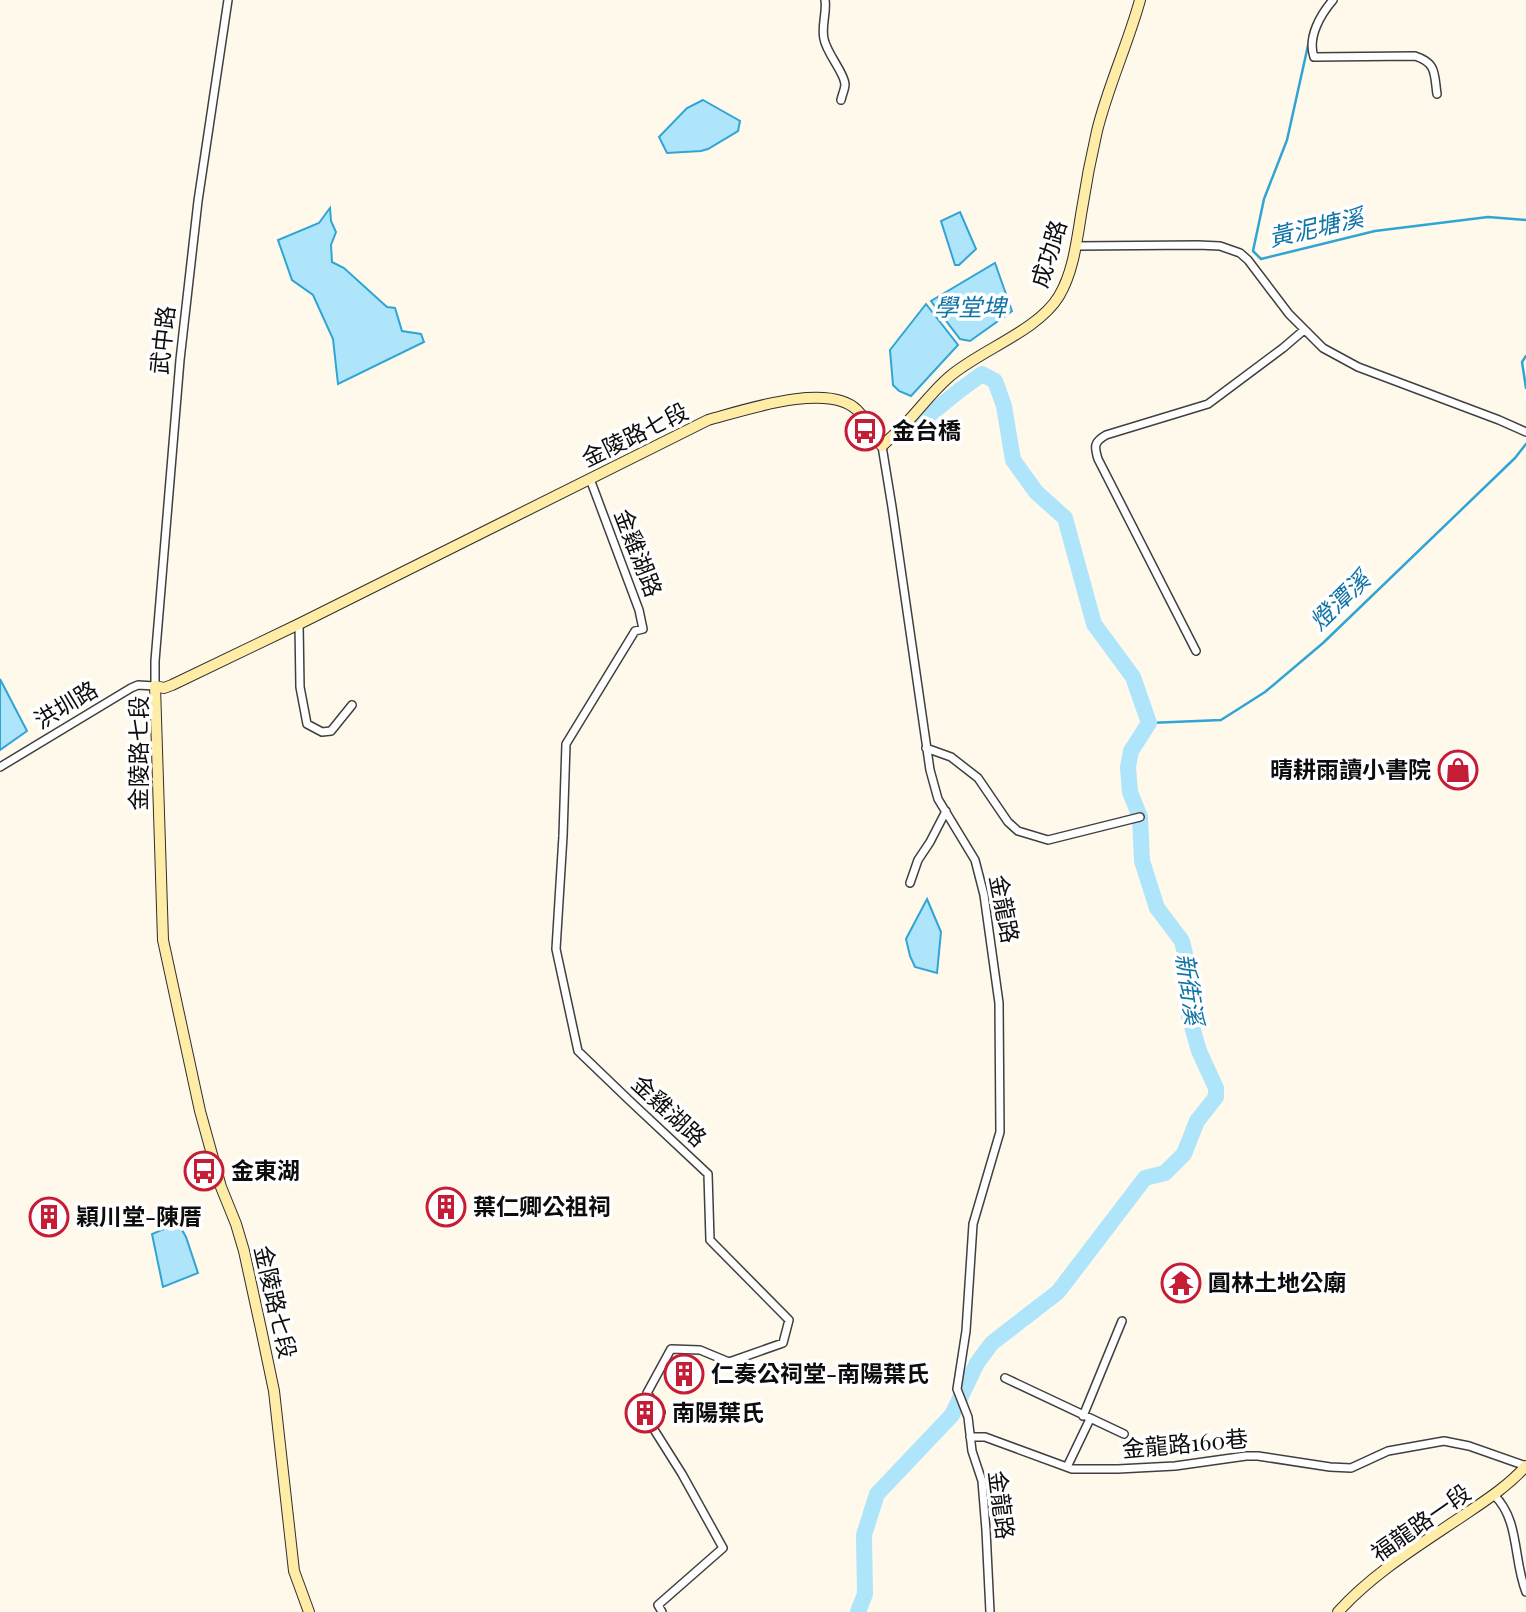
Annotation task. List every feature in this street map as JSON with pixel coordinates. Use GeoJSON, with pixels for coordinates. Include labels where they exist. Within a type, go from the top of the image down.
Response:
{"type":"FeatureCollection","features":[{"type":"Feature","properties":{"kind":"street","name":"武中路"},"geometry":{"type":"LineString","coordinates":[[155,686],[181,346],[198,201],[228,0]]}},
{"type":"Feature","properties":{"kind":"street"},"geometry":{"type":"LineString","coordinates":[[825,0],[823,37],[845,83],[841,100]]}},
{"type":"Feature","properties":{"kind":"street","name":"成功路"},"geometry":{"type":"LineString","coordinates":[[882,446],[949,377],[1022,330],[1050,308],[1059,296],[1076,246],[1098,128],[1140,0]]}},
{"type":"Feature","properties":{"kind":"street"},"geometry":{"type":"LineString","coordinates":[[1333,0],[1318,21],[1312,51],[1314,57],[1415,56],[1429,61],[1433,68],[1437,94]]}},
{"type":"Feature","properties":{"kind":"street"},"geometry":{"type":"LineString","coordinates":[[1076,246],[1198,245],[1220,246],[1240,253],[1289,314],[1323,348],[1358,367],[1526,432]]}},
{"type":"Feature","properties":{"kind":"street"},"geometry":{"type":"LineString","coordinates":[[1196,651],[1098,459],[1096,444],[1106,435],[1208,404],[1304,330]]}},
{"type":"Feature","properties":{"kind":"street","name":"金陵路七段"},"geometry":{"type":"LineString","coordinates":[[309,1612],[294,1571],[274,1391],[261,1329],[244,1251],[221,1187],[200,1111],[163,940],[155,686],[164,688],[172,685],[299,624],[708,419],[772,403],[802,398],[828,398],[855,408],[882,446]]}},
{"type":"Feature","properties":{"kind":"street","name":"金龍路"},"geometry":{"type":"LineString","coordinates":[[882,446],[930,771],[938,799],[975,860],[990,931],[999,1003],[1000,1132],[973,1224],[966,1331],[957,1389],[968,1416],[972,1451],[982,1481],[990,1612]]}},
{"type":"Feature","properties":{"kind":"street","name":"金雞湖路"},"geometry":{"type":"LineString","coordinates":[[590,479],[639,610],[643,629],[635,631],[566,744],[564,836],[556,949],[578,1051],[708,1174],[710,1240],[789,1320],[783,1343],[729,1362],[700,1350],[671,1349],[647,1394],[661,1412],[653,1428],[723,1548],[658,1605],[662,1612]]}},
{"type":"Feature","properties":{"kind":"street"},"geometry":{"type":"LineString","coordinates":[[299,624],[300,687],[307,724],[322,732],[331,731],[352,705]]}},
{"type":"Feature","properties":{"kind":"street","name":"洪圳路"},"geometry":{"type":"LineString","coordinates":[[0,768],[131,688],[138,685],[155,686]]}},
{"type":"Feature","properties":{"kind":"street"},"geometry":{"type":"LineString","coordinates":[[926,748],[951,757],[978,778],[1008,822],[1018,831],[1048,840],[1140,817]]}},
{"type":"Feature","properties":{"kind":"street"},"geometry":{"type":"LineString","coordinates":[[910,883],[918,860],[946,811]]}},
{"type":"Feature","properties":{"kind":"street"},"geometry":{"type":"LineString","coordinates":[[1067,1468],[1122,1321]]}},
{"type":"Feature","properties":{"kind":"street"},"geometry":{"type":"LineString","coordinates":[[1005,1378],[1124,1434]]}},
{"type":"Feature","properties":{"kind":"street","name":"金龍路160巷"},"geometry":{"type":"LineString","coordinates":[[970,1437],[985,1437],[1067,1468],[1175,1466],[1246,1456],[1351,1468],[1388,1451],[1444,1441],[1469,1446],[1526,1466]]}},
{"type":"Feature","properties":{"kind":"street","name":"福龍路一段"},"geometry":{"type":"LineString","coordinates":[[1338,1612],[1403,1557],[1494,1495],[1526,1466]]}},
{"type":"Feature","properties":{"kind":"street"},"geometry":{"type":"LineString","coordinates":[[1494,1495],[1504,1504],[1514,1530],[1518,1566],[1526,1592]]}},
{"type":"Feature","properties":{"kind":"water"},"geometry":{"type":"Polygon","coordinates":[[[703,100],[740,121],[738,131],[708,149],[667,153],[659,137],[687,108],[703,100]]]}},
{"type":"Feature","properties":{"kind":"water"},"geometry":{"type":"Polygon","coordinates":[[[330,208],[331,221],[336,232],[331,245],[332,262],[344,268],[387,307],[395,308],[402,331],[421,334],[424,342],[338,384],[333,339],[313,295],[292,280],[278,240],[319,223],[330,208]]]}},
{"type":"Feature","properties":{"kind":"water"},"geometry":{"type":"Polygon","coordinates":[[[960,212],[976,249],[959,265],[955,265],[941,221],[960,212]]]}},
{"type":"Feature","properties":{"kind":"water","name":"學堂埤"},"geometry":{"type":"Polygon","coordinates":[[[995,263],[1012,311],[970,341],[960,339],[931,301],[995,263]]]}},
{"type":"Feature","properties":{"kind":"water"},"geometry":{"type":"Polygon","coordinates":[[[926,304],[958,345],[911,396],[893,385],[890,350],[926,304]]]}},
{"type":"Feature","properties":{"kind":"water"},"geometry":{"type":"Polygon","coordinates":[[[0,679],[27,731],[0,750],[0,679]]]}},
{"type":"Feature","properties":{"kind":"water"},"geometry":{"type":"Polygon","coordinates":[[[927,899],[941,932],[937,973],[915,967],[906,939],[927,899]]]}},
{"type":"Feature","properties":{"kind":"water"},"geometry":{"type":"Polygon","coordinates":[[[178,1223],[186,1237],[198,1273],[163,1287],[152,1234],[178,1223]]]}},
{"type":"Feature","properties":{"kind":"waterway","name":"黃泥塘溪"},"geometry":{"type":"LineString","coordinates":[[1309,41],[1287,140],[1264,199],[1253,251],[1261,259],[1375,231],[1488,217],[1526,220]]}},
{"type":"Feature","properties":{"kind":"waterway","name":"黃泥塘溪"},"geometry":{"type":"LineString","coordinates":[[1526,356],[1522,362],[1526,388]]}},
{"type":"Feature","properties":{"kind":"waterway","name":"新街溪"},"geometry":{"type":"LineString","coordinates":[[858,1612],[865,1594],[864,1535],[877,1494],[952,1415],[977,1363],[992,1343],[1058,1292],[1145,1178],[1165,1173],[1184,1154],[1197,1121],[1216,1097],[1216,1088],[1199,1051],[1189,1016],[1191,980],[1182,941],[1157,908],[1142,861],[1140,817],[1130,792],[1128,767],[1131,751],[1149,723],[1133,677],[1094,624],[1065,518],[1036,492],[1013,460],[1004,406],[995,381],[982,374],[918,424]]}},
{"type":"Feature","properties":{"kind":"waterway","name":"燈潭溪"},"geometry":{"type":"LineString","coordinates":[[1149,723],[1221,720],[1265,692],[1323,643],[1515,458],[1526,444]]}},
{"type":"Feature","properties":{"kind":"place","name":"金台橋"},"geometry":{"type":"Point","coordinates":[865,431]}},
{"type":"Feature","properties":{"kind":"place","name":"晴耕雨讀小書院"},"geometry":{"type":"Point","coordinates":[1458,770]}},
{"type":"Feature","properties":{"kind":"place","name":"金東湖"},"geometry":{"type":"Point","coordinates":[204,1171]}},
{"type":"Feature","properties":{"kind":"place","name":"葉仁卿公祖祠"},"geometry":{"type":"Point","coordinates":[446,1207]}},
{"type":"Feature","properties":{"kind":"place","name":"穎川堂-陳厝"},"geometry":{"type":"Point","coordinates":[49,1217]}},
{"type":"Feature","properties":{"kind":"place","name":"圓林土地公廟"},"geometry":{"type":"Point","coordinates":[1181,1283]}},
{"type":"Feature","properties":{"kind":"place","name":"仁奏公祠堂-南陽葉氏"},"geometry":{"type":"Point","coordinates":[684,1374]}},
{"type":"Feature","properties":{"kind":"place","name":"南陽葉氏"},"geometry":{"type":"Point","coordinates":[645,1413]}}]}
